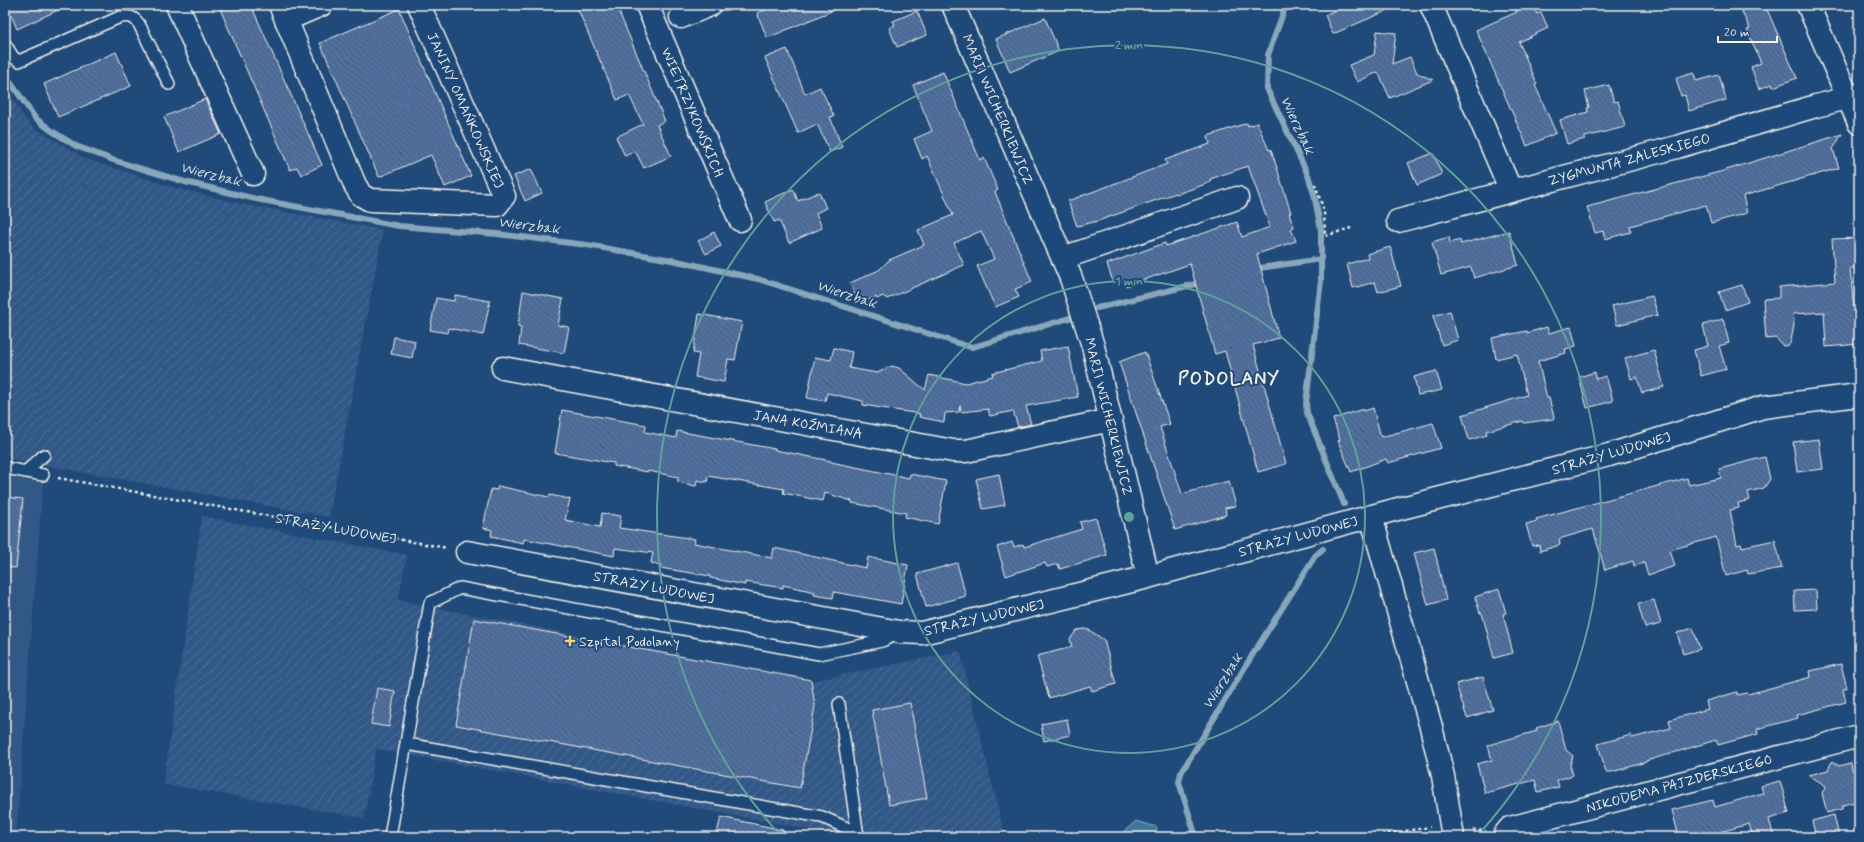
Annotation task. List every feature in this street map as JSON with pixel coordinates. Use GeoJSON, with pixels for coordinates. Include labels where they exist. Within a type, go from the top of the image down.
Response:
{"type":"FeatureCollection","features":[{"type":"Feature","properties":{"kind":"street"},"geometry":{"type":"LineString","coordinates":[[177,5],[253,174]]}},
{"type":"Feature","properties":{"kind":"street"},"geometry":{"type":"LineString","coordinates":[[283,12],[321,5]]}},
{"type":"Feature","properties":{"kind":"street","name":"JANINY OMAŃKOWSKIEJ"},"geometry":{"type":"LineString","coordinates":[[283,12],[355,185],[361,195],[370,200],[497,206],[504,196],[419,5]]}},
{"type":"Feature","properties":{"kind":"street","name":"WIETRZYKOWSKICH"},"geometry":{"type":"LineString","coordinates":[[647,5],[740,220]]}},
{"type":"Feature","properties":{"kind":"street"},"geometry":{"type":"LineString","coordinates":[[681,17],[710,5]]}},
{"type":"Feature","properties":{"kind":"street","name":"MARII WICHERKIEWICZ"},"geometry":{"type":"LineString","coordinates":[[953,5],[1063,258],[1093,346],[1148,577]]}},
{"type":"Feature","properties":{"kind":"street"},"geometry":{"type":"LineString","coordinates":[[1431,5],[1511,191]]}},
{"type":"Feature","properties":{"kind":"street"},"geometry":{"type":"LineString","coordinates":[[1808,5],[1854,97],[1859,123]]}},
{"type":"Feature","properties":{"kind":"street","name":"ZYGMUNTA ZALESKIEGO"},"geometry":{"type":"LineString","coordinates":[[1398,221],[1677,147],[1816,106],[1854,97]]}},
{"type":"Feature","properties":{"kind":"street"},"geometry":{"type":"LineString","coordinates":[[1063,258],[1237,198]]}},
{"type":"Feature","properties":{"kind":"street","name":"JANA KOŹMIANA"},"geometry":{"type":"LineString","coordinates":[[504,368],[953,451],[966,451],[1111,420]]}},
{"type":"Feature","properties":{"kind":"street","name":"STRAŻY LUDOWEJ"},"geometry":{"type":"LineString","coordinates":[[467,552],[899,632],[922,633],[1148,577],[1371,516],[1609,455],[1763,407],[1859,395]]}},
{"type":"Feature","properties":{"kind":"street"},"geometry":{"type":"LineString","coordinates":[[1371,516],[1431,727],[1443,776],[1452,832]]}},
{"type":"Feature","properties":{"kind":"street","name":"NIKODEMA PAJZDERSKIEGO"},"geometry":{"type":"LineString","coordinates":[[1506,836],[1510,828],[1859,736]]}},
{"type":"Feature","properties":{"kind":"lane"},"geometry":{"type":"LineString","coordinates":[[5,44],[13,57],[19,61],[120,17],[134,17],[169,84]]}},
{"type":"Feature","properties":{"kind":"lane"},"geometry":{"type":"LineString","coordinates":[[25,472],[44,455]]}},
{"type":"Feature","properties":{"kind":"lane"},"geometry":{"type":"LineString","coordinates":[[5,468],[43,475]]}},
{"type":"Feature","properties":{"kind":"lane"},"geometry":{"type":"LineString","coordinates":[[390,837],[430,603],[460,588],[819,654],[882,641],[899,632]]}},
{"type":"Feature","properties":{"kind":"lane"},"geometry":{"type":"LineString","coordinates":[[838,704],[858,835]]}},
{"type":"Feature","properties":{"kind":"lane"},"geometry":{"type":"LineString","coordinates":[[406,744],[822,817],[858,835]]}},
{"type":"Feature","properties":{"kind":"path"},"geometry":{"type":"LineString","coordinates":[[1315,184],[1324,211],[1325,236],[1351,228]]}},
{"type":"Feature","properties":{"kind":"path","name":"STRAŻY LUDOWEJ"},"geometry":{"type":"LineString","coordinates":[[43,475],[467,552]]}},
{"type":"Feature","properties":{"kind":"path"},"geometry":{"type":"LineString","coordinates":[[1370,837],[1424,827],[1452,832],[1506,836]]}},
{"type":"Feature","properties":{"kind":"shaded area"},"geometry":{"type":"Polygon","coordinates":[[[5,86],[24,117],[33,127],[86,159],[176,188],[237,203],[383,230],[329,517],[5,458],[5,86]]]}},
{"type":"Feature","properties":{"kind":"shaded area"},"geometry":{"type":"Polygon","coordinates":[[[5,476],[43,483],[16,837],[5,837],[5,476]]]}},
{"type":"Feature","properties":{"kind":"shaded area"},"geometry":{"type":"Polygon","coordinates":[[[202,516],[407,555],[398,600],[812,681],[960,651],[1005,837],[850,837],[376,749],[364,818],[163,784],[202,516]]]}},
{"type":"Feature","properties":{"kind":"shaded area"},"geometry":{"type":"Polygon","coordinates":[[[1136,821],[1157,827],[1156,837],[1120,837],[1121,834],[1136,821]]]}},
{"type":"Feature","properties":{"kind":"building"},"geometry":{"type":"Polygon","coordinates":[[[7,5],[69,5],[17,29],[7,5]]]}},
{"type":"Feature","properties":{"kind":"building"},"geometry":{"type":"Polygon","coordinates":[[[230,5],[251,5],[322,165],[301,175],[297,167],[290,170],[220,9],[230,5]]]}},
{"type":"Feature","properties":{"kind":"building"},"geometry":{"type":"Polygon","coordinates":[[[576,5],[616,5],[665,121],[657,125],[671,156],[644,168],[635,151],[625,156],[616,137],[643,124],[629,95],[617,100],[576,5]]]}},
{"type":"Feature","properties":{"kind":"building"},"geometry":{"type":"Polygon","coordinates":[[[778,5],[846,5],[767,38],[757,13],[778,5]]]}},
{"type":"Feature","properties":{"kind":"building"},"geometry":{"type":"Polygon","coordinates":[[[1347,5],[1400,5],[1333,34],[1325,15],[1347,5]]]}},
{"type":"Feature","properties":{"kind":"building"},"geometry":{"type":"Polygon","coordinates":[[[1524,5],[1533,5],[1537,14],[1541,12],[1548,28],[1519,42],[1537,84],[1535,85],[1556,133],[1527,146],[1476,30],[1517,12],[1515,9],[1524,5]]]}},
{"type":"Feature","properties":{"kind":"building"},"geometry":{"type":"Polygon","coordinates":[[[1739,5],[1765,5],[1797,78],[1773,87],[1772,84],[1759,89],[1751,67],[1761,63],[1747,30],[1750,29],[1739,5]]]}},
{"type":"Feature","properties":{"kind":"building"},"geometry":{"type":"Polygon","coordinates":[[[399,9],[471,176],[445,187],[431,155],[379,177],[320,43],[399,9]]]}},
{"type":"Feature","properties":{"kind":"building"},"geometry":{"type":"Polygon","coordinates":[[[917,11],[927,35],[897,47],[889,28],[895,25],[893,21],[917,11]]]}},
{"type":"Feature","properties":{"kind":"building"},"geometry":{"type":"Polygon","coordinates":[[[1045,18],[1059,51],[1010,72],[996,39],[1045,18]]]}},
{"type":"Feature","properties":{"kind":"building"},"geometry":{"type":"Polygon","coordinates":[[[1377,31],[1396,33],[1392,64],[1410,57],[1417,73],[1433,80],[1390,98],[1378,72],[1357,82],[1349,65],[1374,55],[1377,31]]]}},
{"type":"Feature","properties":{"kind":"building"},"geometry":{"type":"Polygon","coordinates":[[[787,49],[805,94],[820,87],[834,116],[830,117],[842,147],[830,152],[817,124],[798,133],[765,58],[787,49]]]}},
{"type":"Feature","properties":{"kind":"building"},"geometry":{"type":"Polygon","coordinates":[[[116,52],[131,86],[58,117],[44,84],[116,52]]]}},
{"type":"Feature","properties":{"kind":"building"},"geometry":{"type":"Polygon","coordinates":[[[943,72],[980,160],[984,158],[998,190],[995,192],[1032,282],[1015,289],[1019,297],[995,307],[977,266],[994,259],[981,231],[954,243],[964,265],[887,299],[883,296],[866,301],[864,297],[857,300],[850,283],[879,270],[889,260],[924,245],[918,230],[953,215],[927,156],[922,159],[914,139],[932,131],[913,85],[943,72]]]}},
{"type":"Feature","properties":{"kind":"building"},"geometry":{"type":"Polygon","coordinates":[[[1694,73],[1696,81],[1719,75],[1726,100],[1689,111],[1685,95],[1681,96],[1676,78],[1694,73]]]}},
{"type":"Feature","properties":{"kind":"building"},"geometry":{"type":"Polygon","coordinates":[[[1609,85],[1614,102],[1618,101],[1625,127],[1585,137],[1585,139],[1567,144],[1560,120],[1588,112],[1587,108],[1589,108],[1585,91],[1609,85]]]}},
{"type":"Feature","properties":{"kind":"building"},"geometry":{"type":"Polygon","coordinates":[[[205,99],[221,134],[179,152],[164,117],[205,99]]]}},
{"type":"Feature","properties":{"kind":"building"},"geometry":{"type":"Polygon","coordinates":[[[1247,123],[1248,126],[1257,123],[1269,150],[1271,149],[1291,213],[1289,213],[1294,227],[1291,229],[1296,241],[1257,254],[1279,338],[1253,345],[1286,464],[1258,472],[1225,351],[1215,354],[1190,264],[1126,286],[1124,280],[1113,282],[1107,264],[1165,243],[1166,246],[1237,222],[1242,237],[1270,227],[1248,166],[1210,179],[1211,182],[1203,185],[1098,221],[1077,226],[1068,201],[1167,164],[1165,160],[1210,144],[1208,136],[1247,123]]]}},
{"type":"Feature","properties":{"kind":"building"},"geometry":{"type":"Polygon","coordinates":[[[1842,134],[1833,149],[1839,168],[1743,196],[1747,213],[1711,223],[1706,205],[1630,226],[1631,232],[1605,239],[1603,231],[1595,233],[1587,207],[1723,171],[1842,134]]]}},
{"type":"Feature","properties":{"kind":"building"},"geometry":{"type":"Polygon","coordinates":[[[1433,153],[1442,174],[1417,185],[1408,163],[1433,153]]]}},
{"type":"Feature","properties":{"kind":"building"},"geometry":{"type":"Polygon","coordinates":[[[531,169],[542,193],[525,201],[514,176],[531,169]]]}},
{"type":"Feature","properties":{"kind":"building"},"geometry":{"type":"Polygon","coordinates":[[[793,189],[798,201],[819,192],[826,208],[816,213],[822,228],[789,243],[779,220],[774,222],[765,202],[793,189]]]}},
{"type":"Feature","properties":{"kind":"building"},"geometry":{"type":"Polygon","coordinates":[[[1509,231],[1518,265],[1474,278],[1471,267],[1441,275],[1432,242],[1449,237],[1450,243],[1460,240],[1461,244],[1509,231]]]}},
{"type":"Feature","properties":{"kind":"building"},"geometry":{"type":"Polygon","coordinates":[[[714,232],[721,246],[706,254],[698,241],[714,232]]]}},
{"type":"Feature","properties":{"kind":"building"},"geometry":{"type":"Polygon","coordinates":[[[1859,238],[1859,268],[1850,268],[1855,318],[1859,318],[1859,344],[1826,347],[1824,312],[1793,314],[1794,325],[1789,345],[1783,346],[1776,338],[1766,339],[1763,299],[1779,298],[1779,287],[1835,282],[1832,239],[1859,238]]]}},
{"type":"Feature","properties":{"kind":"building"},"geometry":{"type":"Polygon","coordinates":[[[1390,247],[1401,286],[1378,292],[1375,282],[1353,288],[1347,264],[1368,258],[1367,254],[1390,247]]]}},
{"type":"Feature","properties":{"kind":"building"},"geometry":{"type":"Polygon","coordinates":[[[1742,285],[1748,302],[1725,310],[1719,292],[1742,285]]]}},
{"type":"Feature","properties":{"kind":"building"},"geometry":{"type":"Polygon","coordinates":[[[523,291],[563,299],[558,325],[569,327],[564,353],[519,345],[521,327],[518,326],[523,291]]]}},
{"type":"Feature","properties":{"kind":"building"},"geometry":{"type":"Polygon","coordinates":[[[455,295],[490,301],[483,335],[449,328],[448,333],[430,330],[436,298],[454,301],[455,295]]]}},
{"type":"Feature","properties":{"kind":"building"},"geometry":{"type":"Polygon","coordinates":[[[1652,296],[1658,315],[1617,325],[1612,306],[1652,296]]]}},
{"type":"Feature","properties":{"kind":"building"},"geometry":{"type":"Polygon","coordinates":[[[1450,311],[1458,340],[1442,345],[1433,316],[1450,311]]]}},
{"type":"Feature","properties":{"kind":"building"},"geometry":{"type":"Polygon","coordinates":[[[699,314],[742,322],[735,360],[728,359],[724,382],[695,377],[699,354],[693,353],[699,314]]]}},
{"type":"Feature","properties":{"kind":"building"},"geometry":{"type":"Polygon","coordinates":[[[1723,319],[1729,343],[1719,346],[1726,369],[1701,376],[1694,350],[1708,346],[1703,325],[1723,319]]]}},
{"type":"Feature","properties":{"kind":"building"},"geometry":{"type":"Polygon","coordinates":[[[1547,327],[1549,333],[1571,327],[1576,346],[1565,349],[1566,353],[1538,361],[1547,398],[1549,398],[1554,417],[1553,419],[1524,423],[1523,421],[1486,431],[1487,435],[1469,440],[1462,415],[1527,395],[1517,354],[1496,359],[1492,338],[1527,331],[1527,333],[1547,327]]]}},
{"type":"Feature","properties":{"kind":"building"},"geometry":{"type":"Polygon","coordinates":[[[394,337],[415,341],[412,358],[391,354],[394,337]]]}},
{"type":"Feature","properties":{"kind":"building"},"geometry":{"type":"Polygon","coordinates":[[[1068,346],[1078,397],[1026,406],[1031,424],[1018,427],[1013,411],[990,416],[988,409],[961,412],[960,406],[959,412],[945,413],[944,422],[919,417],[920,414],[863,405],[863,401],[827,393],[825,401],[807,398],[815,357],[831,360],[834,348],[852,352],[849,368],[877,373],[892,366],[899,368],[925,390],[929,375],[966,383],[993,376],[992,373],[1042,361],[1040,351],[1068,346]]]}},
{"type":"Feature","properties":{"kind":"building"},"geometry":{"type":"Polygon","coordinates":[[[1654,350],[1664,387],[1642,393],[1637,377],[1631,379],[1625,358],[1654,350]]]}},
{"type":"Feature","properties":{"kind":"building"},"geometry":{"type":"Polygon","coordinates":[[[1145,352],[1170,424],[1160,427],[1182,494],[1229,481],[1236,506],[1225,508],[1226,515],[1175,530],[1119,362],[1145,352]]]}},
{"type":"Feature","properties":{"kind":"building"},"geometry":{"type":"Polygon","coordinates":[[[1436,371],[1442,390],[1418,395],[1414,377],[1436,371]]]}},
{"type":"Feature","properties":{"kind":"building"},"geometry":{"type":"Polygon","coordinates":[[[1595,372],[1596,379],[1606,376],[1613,401],[1587,408],[1579,377],[1595,372]]]}},
{"type":"Feature","properties":{"kind":"building"},"geometry":{"type":"Polygon","coordinates":[[[1373,408],[1381,437],[1433,423],[1441,448],[1388,463],[1386,459],[1351,472],[1338,441],[1340,440],[1333,419],[1363,409],[1364,411],[1373,408]]]}},
{"type":"Feature","properties":{"kind":"building"},"geometry":{"type":"Polygon","coordinates":[[[562,410],[646,425],[645,432],[676,438],[677,431],[775,449],[909,478],[910,474],[946,481],[938,524],[905,517],[906,513],[852,503],[852,501],[825,493],[823,501],[783,493],[784,489],[708,476],[707,482],[697,480],[696,486],[678,482],[678,477],[614,466],[614,463],[555,453],[562,410]]]}},
{"type":"Feature","properties":{"kind":"building"},"geometry":{"type":"Polygon","coordinates":[[[1819,439],[1823,469],[1797,472],[1793,442],[1819,439]]]}},
{"type":"Feature","properties":{"kind":"building"},"geometry":{"type":"Polygon","coordinates":[[[1765,457],[1770,479],[1764,488],[1748,492],[1750,500],[1738,503],[1739,508],[1730,510],[1737,545],[1741,544],[1742,547],[1775,540],[1782,568],[1748,574],[1747,570],[1726,576],[1716,537],[1670,550],[1675,566],[1648,575],[1644,563],[1634,566],[1633,561],[1605,570],[1593,529],[1559,539],[1560,545],[1540,551],[1539,545],[1532,546],[1526,524],[1537,521],[1536,519],[1687,478],[1689,485],[1721,478],[1719,469],[1765,457]]]}},
{"type":"Feature","properties":{"kind":"building"},"geometry":{"type":"Polygon","coordinates":[[[999,474],[1005,505],[983,509],[976,479],[999,474]]]}},
{"type":"Feature","properties":{"kind":"building"},"geometry":{"type":"Polygon","coordinates":[[[498,486],[549,497],[550,495],[570,499],[565,520],[600,527],[602,513],[621,516],[619,528],[695,539],[694,543],[772,558],[774,548],[866,568],[868,557],[908,565],[901,604],[834,592],[833,598],[814,595],[815,592],[783,585],[783,588],[745,582],[745,585],[710,578],[710,576],[660,568],[661,565],[651,563],[653,553],[615,548],[614,556],[524,539],[523,543],[491,536],[492,530],[483,528],[491,489],[497,490],[498,486]]]}},
{"type":"Feature","properties":{"kind":"building"},"geometry":{"type":"Polygon","coordinates":[[[5,497],[23,499],[16,568],[5,567],[5,497]]]}},
{"type":"Feature","properties":{"kind":"building"},"geometry":{"type":"Polygon","coordinates":[[[1096,518],[1107,555],[1060,569],[1058,564],[1047,567],[1045,563],[1006,576],[997,547],[1012,542],[1014,547],[1023,544],[1024,547],[1082,529],[1080,522],[1096,518]]]}},
{"type":"Feature","properties":{"kind":"building"},"geometry":{"type":"Polygon","coordinates":[[[1434,548],[1446,600],[1428,605],[1414,553],[1434,548]]]}},
{"type":"Feature","properties":{"kind":"building"},"geometry":{"type":"Polygon","coordinates":[[[957,563],[966,596],[926,607],[917,574],[957,563]]]}},
{"type":"Feature","properties":{"kind":"building"},"geometry":{"type":"Polygon","coordinates":[[[1499,589],[1506,613],[1503,614],[1513,653],[1494,658],[1482,613],[1480,613],[1475,597],[1499,589]]]}},
{"type":"Feature","properties":{"kind":"building"},"geometry":{"type":"Polygon","coordinates":[[[1816,590],[1817,609],[1795,610],[1794,591],[1816,590]]]}},
{"type":"Feature","properties":{"kind":"building"},"geometry":{"type":"Polygon","coordinates":[[[1654,600],[1661,624],[1645,628],[1638,604],[1654,600]]]}},
{"type":"Feature","properties":{"kind":"building"},"geometry":{"type":"Polygon","coordinates":[[[474,619],[811,680],[815,706],[800,788],[456,725],[474,619]]]}},
{"type":"Feature","properties":{"kind":"building"},"geometry":{"type":"Polygon","coordinates":[[[1693,628],[1700,649],[1683,654],[1677,633],[1693,628]]]}},
{"type":"Feature","properties":{"kind":"building"},"geometry":{"type":"Polygon","coordinates":[[[1085,629],[1104,640],[1116,684],[1092,691],[1090,686],[1049,698],[1037,656],[1072,647],[1070,639],[1077,630],[1085,629]]]}},
{"type":"Feature","properties":{"kind":"building"},"geometry":{"type":"Polygon","coordinates":[[[1841,664],[1847,688],[1843,689],[1846,702],[1797,715],[1798,718],[1757,729],[1758,734],[1718,745],[1716,740],[1612,772],[1606,772],[1598,744],[1631,735],[1632,738],[1671,728],[1669,720],[1708,709],[1706,701],[1737,692],[1738,695],[1748,694],[1811,677],[1810,671],[1841,664]]]}},
{"type":"Feature","properties":{"kind":"building"},"geometry":{"type":"Polygon","coordinates":[[[1483,677],[1493,710],[1467,718],[1456,684],[1483,677]]]}},
{"type":"Feature","properties":{"kind":"building"},"geometry":{"type":"Polygon","coordinates":[[[377,688],[395,691],[389,727],[371,724],[377,688]]]}},
{"type":"Feature","properties":{"kind":"building"},"geometry":{"type":"Polygon","coordinates":[[[910,703],[927,798],[889,805],[872,710],[910,703]]]}},
{"type":"Feature","properties":{"kind":"building"},"geometry":{"type":"Polygon","coordinates":[[[1067,719],[1070,735],[1044,741],[1041,724],[1067,719]]]}},
{"type":"Feature","properties":{"kind":"building"},"geometry":{"type":"Polygon","coordinates":[[[1558,721],[1566,750],[1573,756],[1570,765],[1573,775],[1557,780],[1559,787],[1538,792],[1535,780],[1485,793],[1477,764],[1492,760],[1488,745],[1537,731],[1536,728],[1558,721]]]}},
{"type":"Feature","properties":{"kind":"building"},"geometry":{"type":"Polygon","coordinates":[[[1832,761],[1839,766],[1851,763],[1852,770],[1856,772],[1859,784],[1855,792],[1857,801],[1843,805],[1842,809],[1827,813],[1822,793],[1826,786],[1809,775],[1828,770],[1832,761]]]}},
{"type":"Feature","properties":{"kind":"building"},"geometry":{"type":"Polygon","coordinates":[[[1780,781],[1789,813],[1769,819],[1774,837],[1753,837],[1749,824],[1702,837],[1679,837],[1672,810],[1713,800],[1715,807],[1763,793],[1761,786],[1780,781]]]}},
{"type":"Feature","properties":{"kind":"building"},"geometry":{"type":"Polygon","coordinates":[[[1834,815],[1839,837],[1816,837],[1812,821],[1834,815]]]}},
{"type":"Feature","properties":{"kind":"building"},"geometry":{"type":"Polygon","coordinates":[[[721,817],[783,830],[783,837],[716,837],[721,817]]]}},
{"type":"Feature","properties":{"kind":"waterway","name":"Wierzbak"},"geometry":{"type":"LineString","coordinates":[[1286,5],[1268,55],[1267,89],[1308,175],[1314,194],[1321,230],[1321,281],[1306,403],[1307,413],[1344,504]]}},
{"type":"Feature","properties":{"kind":"waterway","name":"Wierzbak"},"geometry":{"type":"LineString","coordinates":[[5,74],[35,118],[76,146],[113,160],[185,182],[256,199],[399,226],[497,234],[587,245],[677,261],[758,279],[973,347],[1073,317]]}},
{"type":"Feature","properties":{"kind":"waterway","name":"Wierzbak"},"geometry":{"type":"LineString","coordinates":[[1253,269],[1321,259]]}},
{"type":"Feature","properties":{"kind":"waterway","name":"Wierzbak"},"geometry":{"type":"LineString","coordinates":[[1097,308],[1204,282]]}},
{"type":"Feature","properties":{"kind":"waterway","name":"Wierzbak"},"geometry":{"type":"LineString","coordinates":[[1196,837],[1179,782],[1181,773],[1248,662],[1315,556],[1323,549]]}},
{"type":"Feature","properties":{"kind":"place","name":"Szpital Podolany"},"geometry":{"type":"Point","coordinates":[570,641]}},
{"type":"Feature","properties":{"kind":"district","name":"PODOLANY"},"geometry":{"type":"Point","coordinates":[1229,378]}}]}
